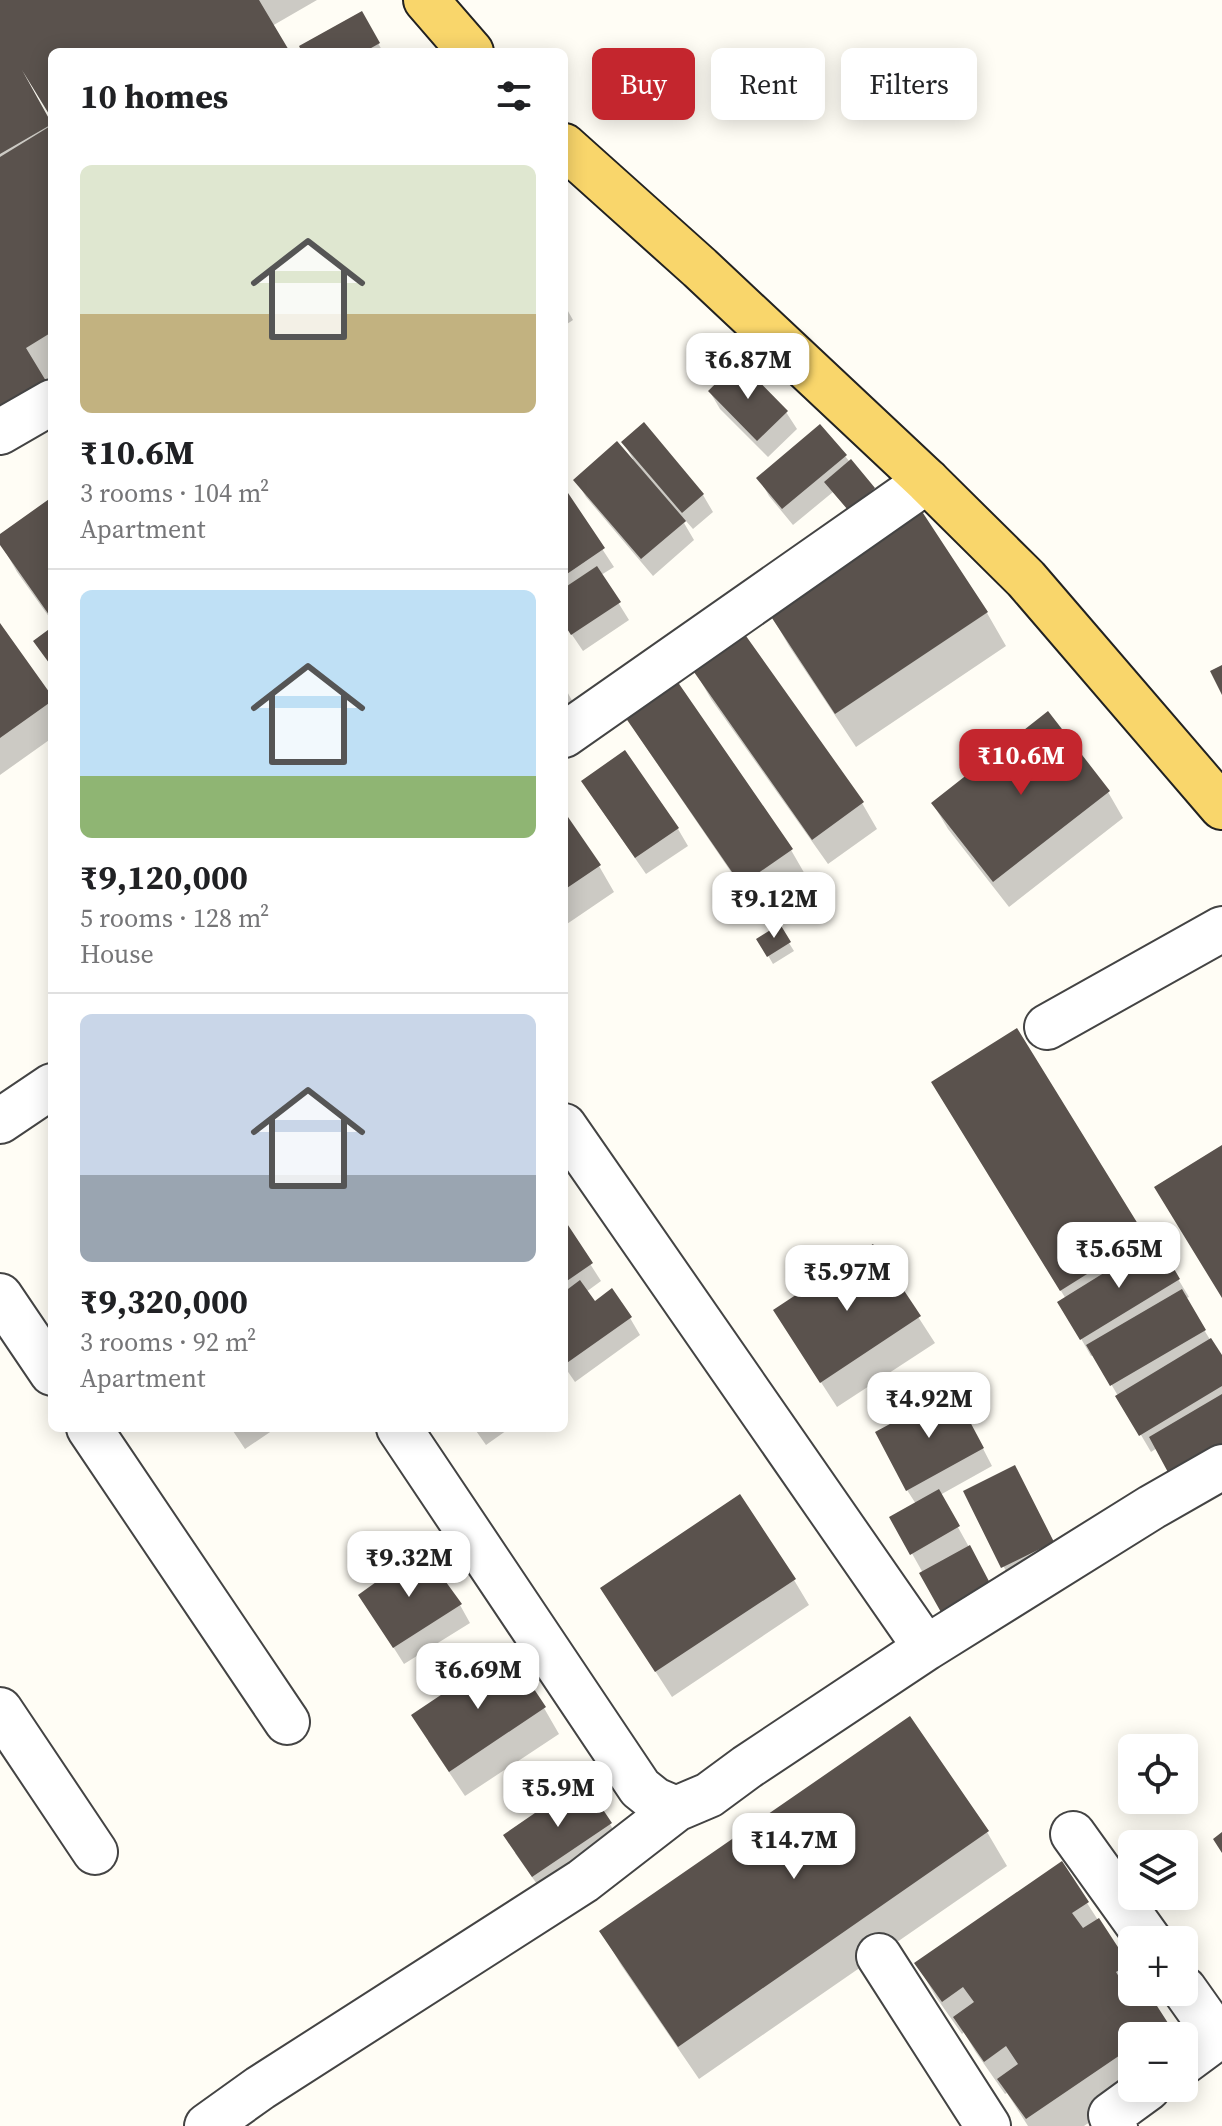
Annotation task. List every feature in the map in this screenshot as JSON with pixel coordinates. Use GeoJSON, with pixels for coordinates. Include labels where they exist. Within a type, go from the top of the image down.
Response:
{"type":"FeatureCollection","features":[{"type":"Feature","properties":{"kind":"main road"},"geometry":{"type":"LineString","coordinates":[[426,0],[468,48]]}},
{"type":"Feature","properties":{"kind":"main road"},"geometry":{"type":"LineString","coordinates":[[568,150],[700,268],[927,481],[1026,579],[1222,807]]}},
{"type":"Feature","properties":{"kind":"street"},"geometry":{"type":"LineString","coordinates":[[0,432],[48,404]]}},
{"type":"Feature","properties":{"kind":"street"},"geometry":{"type":"LineString","coordinates":[[568,732],[927,481]]}},
{"type":"Feature","properties":{"kind":"street"},"geometry":{"type":"LineString","coordinates":[[1047,1027],[1222,929]]}},
{"type":"Feature","properties":{"kind":"street"},"geometry":{"type":"LineString","coordinates":[[0,1121],[48,1089]]}},
{"type":"Feature","properties":{"kind":"street"},"geometry":{"type":"LineString","coordinates":[[568,1132],[926,1648]]}},
{"type":"Feature","properties":{"kind":"street"},"geometry":{"type":"LineString","coordinates":[[0,1296],[48,1367]]}},
{"type":"Feature","properties":{"kind":"street"},"geometry":{"type":"LineString","coordinates":[[92,1432],[287,1722]]}},
{"type":"Feature","properties":{"kind":"street"},"geometry":{"type":"LineString","coordinates":[[402,1432],[640,1788],[655,1800],[676,1809]]}},
{"type":"Feature","properties":{"kind":"street"},"geometry":{"type":"LineString","coordinates":[[207,2126],[260,2088],[583,1881],[676,1809],[709,1795],[926,1648],[1222,1467]]}},
{"type":"Feature","properties":{"kind":"street"},"geometry":{"type":"LineString","coordinates":[[0,1710],[95,1852]]}},
{"type":"Feature","properties":{"kind":"street"},"geometry":{"type":"LineString","coordinates":[[1073,1834],[1139,1926]]}},
{"type":"Feature","properties":{"kind":"street"},"geometry":{"type":"LineString","coordinates":[[879,1956],[988,2126]]}},
{"type":"Feature","properties":{"kind":"street"},"geometry":{"type":"LineString","coordinates":[[1191,2006],[1208,2044]]}},
{"type":"Feature","properties":{"kind":"street"},"geometry":{"type":"LineString","coordinates":[[1115,2126],[1111,2115],[1129,2102]]}},
{"type":"Feature","properties":{"kind":"building"},"geometry":{"type":"Polygon","coordinates":[[[0,0],[259,0],[288,48],[48,48],[48,112],[22,70],[48,117],[48,126],[0,154],[0,0]]]}},
{"type":"Feature","properties":{"kind":"building"},"geometry":{"type":"Polygon","coordinates":[[[362,11],[380,43],[371,48],[299,46],[362,11]]]}},
{"type":"Feature","properties":{"kind":"building"},"geometry":{"type":"Polygon","coordinates":[[[48,127],[48,334],[26,348],[46,381],[0,409],[0,157],[48,127]]]}},
{"type":"Feature","properties":{"kind":"building"},"geometry":{"type":"Polygon","coordinates":[[[739,361],[788,411],[757,441],[708,391],[739,361]]]}},
{"type":"Feature","properties":{"kind":"building"},"geometry":{"type":"Polygon","coordinates":[[[644,422],[704,494],[682,513],[621,442],[644,422]]]}},
{"type":"Feature","properties":{"kind":"building"},"geometry":{"type":"Polygon","coordinates":[[[820,424],[847,455],[782,509],[756,478],[820,424]]]}},
{"type":"Feature","properties":{"kind":"building"},"geometry":{"type":"Polygon","coordinates":[[[617,441],[686,521],[641,559],[573,480],[617,441]]]}},
{"type":"Feature","properties":{"kind":"building"},"geometry":{"type":"Polygon","coordinates":[[[851,459],[875,488],[848,510],[824,482],[851,459]]]}},
{"type":"Feature","properties":{"kind":"building"},"geometry":{"type":"Polygon","coordinates":[[[568,493],[605,548],[568,573],[568,493]]]}},
{"type":"Feature","properties":{"kind":"building"},"geometry":{"type":"Polygon","coordinates":[[[48,500],[48,613],[0,545],[0,534],[48,500]]]}},
{"type":"Feature","properties":{"kind":"building"},"geometry":{"type":"Polygon","coordinates":[[[921,510],[988,612],[835,714],[768,612],[921,510]]]}},
{"type":"Feature","properties":{"kind":"building"},"geometry":{"type":"Polygon","coordinates":[[[597,566],[621,602],[571,635],[568,630],[568,585],[597,566]]]}},
{"type":"Feature","properties":{"kind":"building"},"geometry":{"type":"Polygon","coordinates":[[[0,623],[48,690],[48,704],[0,738],[0,623]]]}},
{"type":"Feature","properties":{"kind":"building"},"geometry":{"type":"Polygon","coordinates":[[[48,630],[48,662],[33,641],[48,630]]]}},
{"type":"Feature","properties":{"kind":"building"},"geometry":{"type":"Polygon","coordinates":[[[746,636],[864,802],[812,840],[694,672],[746,636]]]}},
{"type":"Feature","properties":{"kind":"building"},"geometry":{"type":"Polygon","coordinates":[[[1222,665],[1222,695],[1210,671],[1222,665]]]}},
{"type":"Feature","properties":{"kind":"building"},"geometry":{"type":"Polygon","coordinates":[[[675,678],[793,849],[741,885],[623,714],[675,678]]]}},
{"type":"Feature","properties":{"kind":"building"},"geometry":{"type":"Polygon","coordinates":[[[1048,711],[1110,791],[993,882],[931,803],[1048,711]]]}},
{"type":"Feature","properties":{"kind":"building"},"geometry":{"type":"Polygon","coordinates":[[[625,750],[679,828],[635,858],[581,781],[625,750]]]}},
{"type":"Feature","properties":{"kind":"building"},"geometry":{"type":"Polygon","coordinates":[[[568,817],[601,865],[568,887],[568,817]]]}},
{"type":"Feature","properties":{"kind":"building"},"geometry":{"type":"Polygon","coordinates":[[[780,924],[791,942],[767,957],[756,939],[780,924]]]}},
{"type":"Feature","properties":{"kind":"building"},"geometry":{"type":"Polygon","coordinates":[[[1017,1028],[1146,1237],[1060,1291],[931,1082],[1017,1028]]]}},
{"type":"Feature","properties":{"kind":"building"},"geometry":{"type":"Polygon","coordinates":[[[1222,1145],[1222,1298],[1154,1187],[1222,1145]]]}},
{"type":"Feature","properties":{"kind":"building"},"geometry":{"type":"Polygon","coordinates":[[[568,1225],[593,1263],[568,1280],[568,1225]]]}},
{"type":"Feature","properties":{"kind":"building"},"geometry":{"type":"Polygon","coordinates":[[[1157,1240],[1180,1279],[1080,1340],[1057,1302],[1157,1240]]]}},
{"type":"Feature","properties":{"kind":"building"},"geometry":{"type":"Polygon","coordinates":[[[873,1244],[921,1316],[820,1383],[773,1310],[873,1244]]]}},
{"type":"Feature","properties":{"kind":"building"},"geometry":{"type":"Polygon","coordinates":[[[580,1280],[595,1301],[612,1288],[632,1317],[568,1362],[568,1289],[580,1280]]]}},
{"type":"Feature","properties":{"kind":"building"},"geometry":{"type":"Polygon","coordinates":[[[1182,1289],[1206,1330],[1110,1386],[1086,1345],[1182,1289]]]}},
{"type":"Feature","properties":{"kind":"building"},"geometry":{"type":"Polygon","coordinates":[[[1211,1338],[1222,1355],[1222,1386],[1139,1436],[1115,1396],[1211,1338]]]}},
{"type":"Feature","properties":{"kind":"building"},"geometry":{"type":"Polygon","coordinates":[[[953,1390],[984,1448],[906,1491],[875,1432],[953,1390]]]}},
{"type":"Feature","properties":{"kind":"building"},"geometry":{"type":"Polygon","coordinates":[[[1222,1394],[1222,1446],[1170,1476],[1149,1437],[1222,1394]]]}},
{"type":"Feature","properties":{"kind":"building"},"geometry":{"type":"Polygon","coordinates":[[[1015,1465],[1054,1542],[1001,1568],[963,1491],[1015,1465]]]}},
{"type":"Feature","properties":{"kind":"building"},"geometry":{"type":"Polygon","coordinates":[[[939,1489],[960,1526],[910,1555],[889,1517],[939,1489]]]}},
{"type":"Feature","properties":{"kind":"building"},"geometry":{"type":"Polygon","coordinates":[[[740,1494],[796,1579],[655,1672],[600,1588],[740,1494]]]}},
{"type":"Feature","properties":{"kind":"building"},"geometry":{"type":"Polygon","coordinates":[[[970,1545],[992,1587],[942,1614],[919,1573],[970,1545]]]}},
{"type":"Feature","properties":{"kind":"building"},"geometry":{"type":"Polygon","coordinates":[[[422,1549],[462,1604],[393,1648],[358,1595],[422,1549]]]}},
{"type":"Feature","properties":{"kind":"building"},"geometry":{"type":"Polygon","coordinates":[[[508,1650],[546,1707],[449,1772],[411,1715],[508,1650]]]}},
{"type":"Feature","properties":{"kind":"building"},"geometry":{"type":"Polygon","coordinates":[[[910,1716],[989,1831],[678,2047],[599,1931],[910,1716]]]}},
{"type":"Feature","properties":{"kind":"building"},"geometry":{"type":"Polygon","coordinates":[[[583,1780],[612,1823],[532,1877],[503,1835],[583,1780]]]}},
{"type":"Feature","properties":{"kind":"building"},"geometry":{"type":"Polygon","coordinates":[[[1222,1832],[1222,1853],[1213,1839],[1222,1832]]]}},
{"type":"Feature","properties":{"kind":"building"},"geometry":{"type":"Polygon","coordinates":[[[1062,1861],[1089,1902],[1072,1913],[1083,1928],[1099,1918],[1118,1947],[1118,2006],[1157,2006],[1167,2022],[1118,2022],[1118,2057],[1026,2119],[997,2079],[1018,2064],[1006,2046],[984,2062],[953,2017],[974,2002],[963,1987],[942,2002],[914,1963],[1062,1861]]]}}]}
